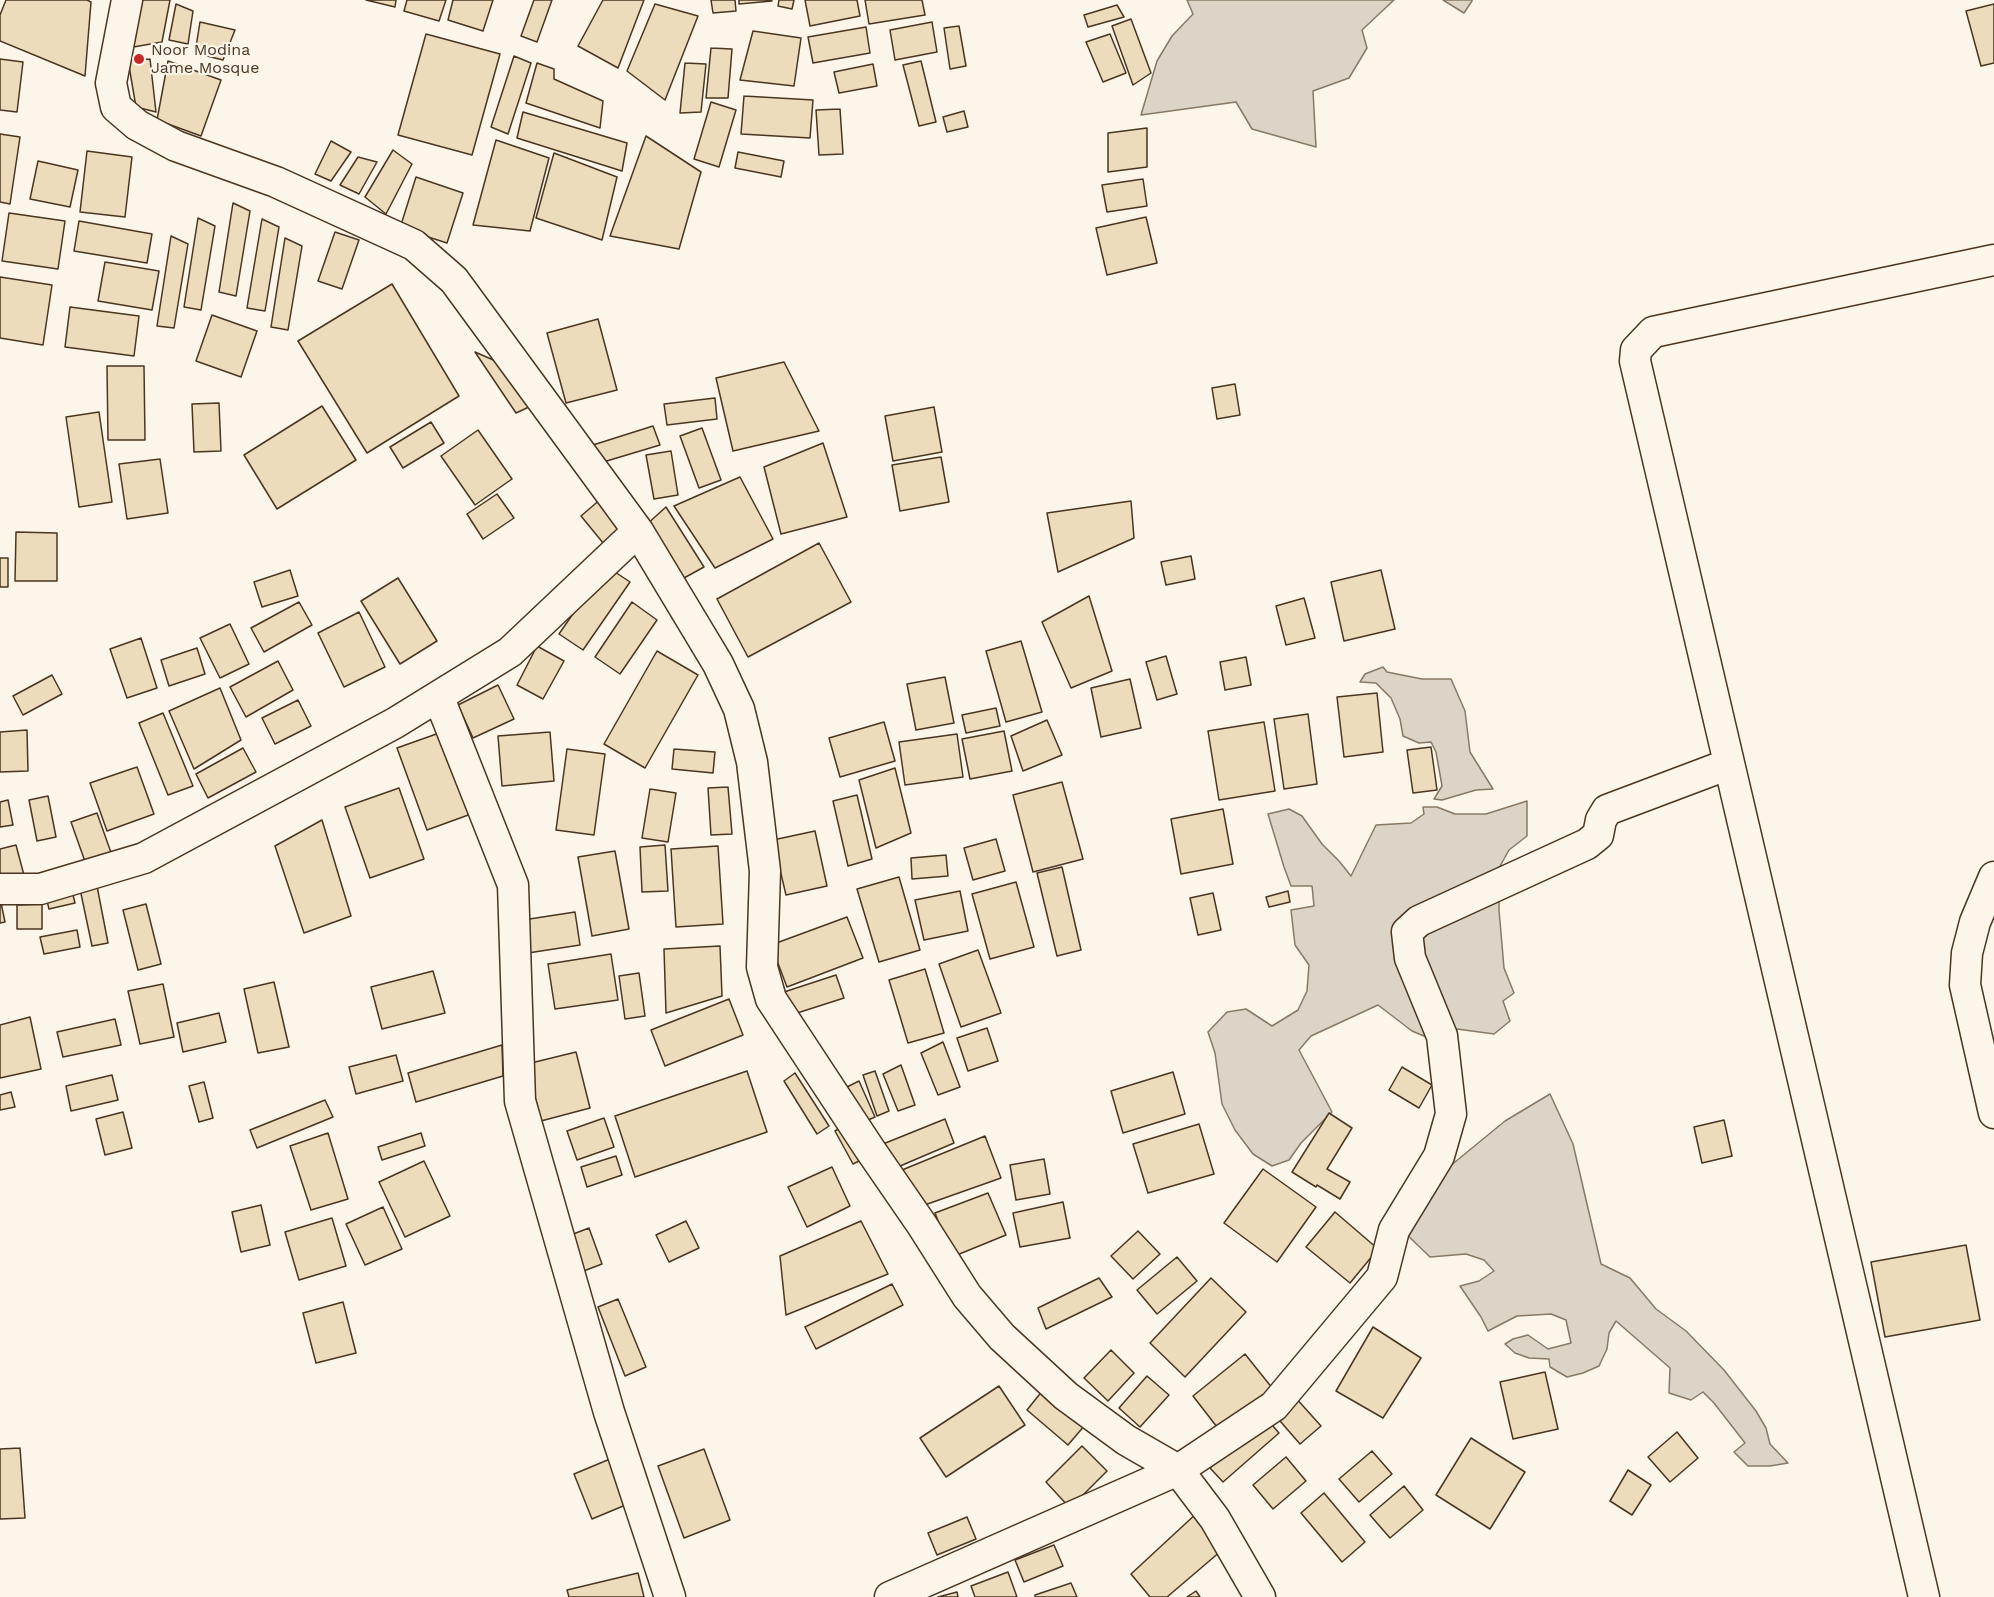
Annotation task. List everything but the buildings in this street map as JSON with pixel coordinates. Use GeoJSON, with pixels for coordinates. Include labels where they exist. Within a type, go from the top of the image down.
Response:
{"type":"FeatureCollection","features":[{"type":"Feature","properties":{"kind":"street"},"geometry":{"type":"LineString","coordinates":[[127,0],[111,82],[116,106],[137,125],[176,147],[276,182],[414,245],[454,280],[638,531],[718,664],[739,709],[752,762],[765,871],[762,968],[771,999],[967,1296],[1002,1337],[1066,1396],[1126,1440],[1178,1470],[1215,1519],[1260,1597]]}},
{"type":"Feature","properties":{"kind":"street"},"geometry":{"type":"LineString","coordinates":[[1923,1597],[1635,361],[1636,350],[1653,332],[1994,260]]}},
{"type":"Feature","properties":{"kind":"street"},"geometry":{"type":"LineString","coordinates":[[0,889],[40,888],[144,858],[439,698],[510,652],[638,531]]}},
{"type":"Feature","properties":{"kind":"street"},"geometry":{"type":"LineString","coordinates":[[439,698],[513,885],[520,1101],[609,1412],[670,1597]]}},
{"type":"Feature","properties":{"kind":"street"},"geometry":{"type":"LineString","coordinates":[[890,1597],[1178,1470],[1274,1406],[1382,1277],[1394,1230],[1439,1156],[1451,1114],[1442,1036],[1410,958],[1407,932],[1419,921],[1587,844],[1598,835],[1601,820],[1607,810],[1729,764]]}},
{"type":"Feature","properties":{"kind":"street"},"geometry":{"type":"LineString","coordinates":[[1994,877],[1975,922],[1967,952],[1965,985],[1994,1113]]}},
{"type":"Feature","properties":{"kind":"shaded area"},"geometry":{"type":"Polygon","coordinates":[[[1187,0],[1394,0],[1362,30],[1367,48],[1349,78],[1313,91],[1316,147],[1252,129],[1236,102],[1141,115],[1157,61],[1172,36],[1193,14],[1187,0]]]}},
{"type":"Feature","properties":{"kind":"shaded area"},"geometry":{"type":"Polygon","coordinates":[[[1443,0],[1472,0],[1472,1],[1464,13],[1443,0]]]}},
{"type":"Feature","properties":{"kind":"shaded area"},"geometry":{"type":"Polygon","coordinates":[[[1383,667],[1387,672],[1422,679],[1451,679],[1465,711],[1470,752],[1493,789],[1476,790],[1442,800],[1434,799],[1442,786],[1436,752],[1431,742],[1419,743],[1403,736],[1400,719],[1391,698],[1376,683],[1360,682],[1365,674],[1383,667]]]}},
{"type":"Feature","properties":{"kind":"shaded area"},"geometry":{"type":"Polygon","coordinates":[[[1527,801],[1527,836],[1509,850],[1499,868],[1499,910],[1504,968],[1514,993],[1503,1001],[1510,1021],[1494,1034],[1457,1029],[1431,1039],[1412,1031],[1378,1005],[1311,1036],[1299,1050],[1332,1112],[1301,1143],[1289,1160],[1272,1166],[1253,1154],[1235,1130],[1222,1104],[1215,1053],[1208,1032],[1227,1012],[1246,1009],[1272,1026],[1298,1010],[1307,991],[1309,965],[1295,945],[1291,910],[1314,906],[1312,886],[1291,886],[1268,814],[1289,809],[1302,816],[1322,844],[1351,876],[1376,825],[1411,823],[1424,814],[1423,807],[1437,807],[1455,814],[1486,814],[1527,801]]]}},
{"type":"Feature","properties":{"kind":"shaded area"},"geometry":{"type":"Polygon","coordinates":[[[1550,1094],[1573,1144],[1601,1264],[1630,1278],[1656,1309],[1686,1331],[1724,1370],[1756,1411],[1766,1428],[1770,1444],[1788,1463],[1748,1466],[1734,1452],[1745,1443],[1714,1403],[1703,1392],[1691,1400],[1669,1393],[1670,1368],[1616,1321],[1609,1333],[1607,1349],[1599,1366],[1583,1373],[1567,1377],[1550,1367],[1549,1359],[1529,1358],[1515,1353],[1505,1344],[1528,1335],[1548,1349],[1571,1343],[1566,1320],[1551,1314],[1517,1316],[1488,1331],[1460,1286],[1479,1281],[1494,1271],[1484,1260],[1466,1254],[1430,1257],[1400,1228],[1433,1180],[1505,1121],[1550,1094]]]}},
{"type":"Feature","properties":{"kind":"place","name":"Noor Modina Jame Mosque"},"geometry":{"type":"Point","coordinates":[139,59]}}]}
